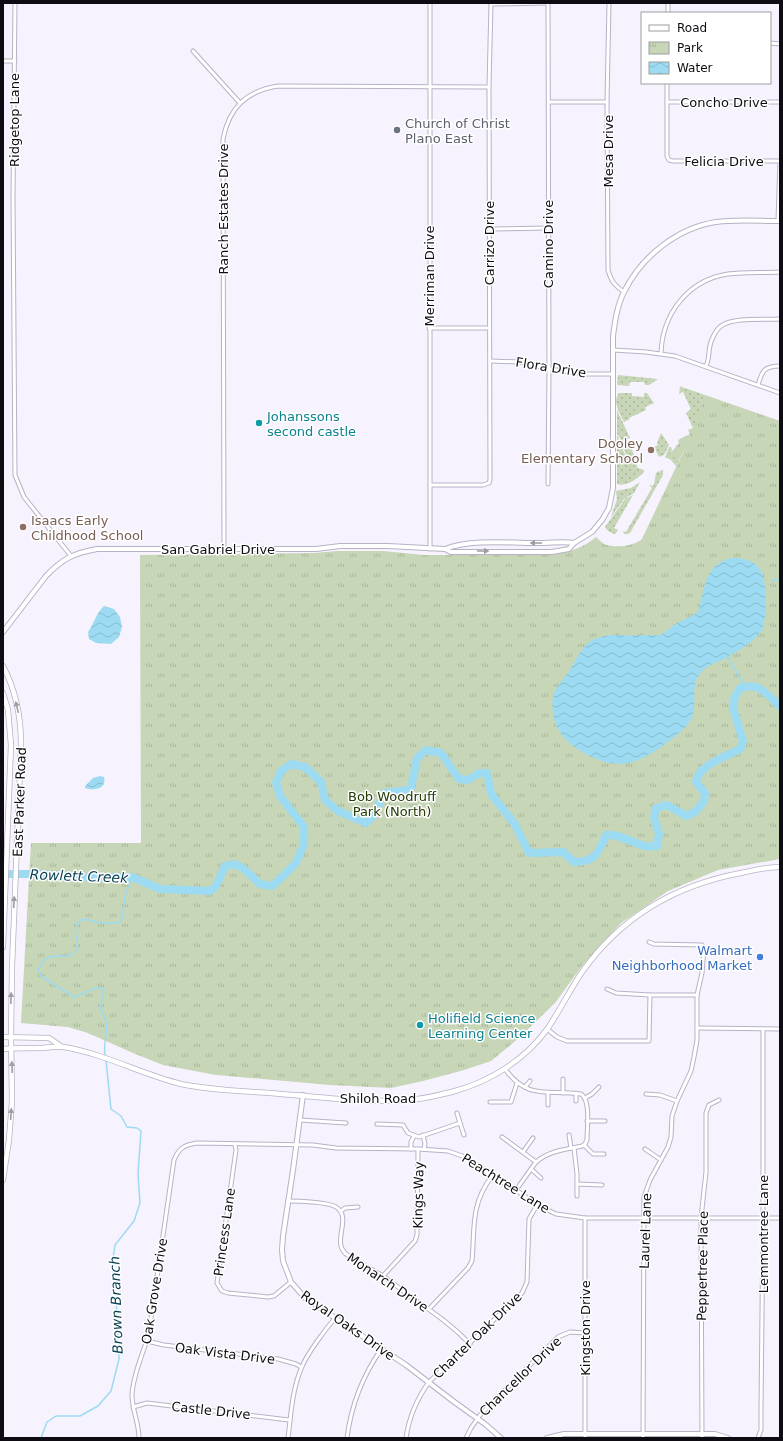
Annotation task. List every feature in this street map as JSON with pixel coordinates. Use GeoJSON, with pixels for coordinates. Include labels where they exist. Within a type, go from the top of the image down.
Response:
{"type":"FeatureCollection","features":[{"type":"Feature","properties":{"kind":"main road","name":"East Parker Road"},"geometry":{"type":"LineString","coordinates":[[3,666],[14,695],[21,726],[13,941],[11,1037],[12,1108],[3,1180]]}},
{"type":"Feature","properties":{"kind":"main road"},"geometry":{"type":"LineString","coordinates":[[4,696],[14,695]]}},
{"type":"Feature","properties":{"kind":"main road","name":"East Parker Road"},"geometry":{"type":"LineString","coordinates":[[3,947],[11,744],[8,710],[4,696]]}},
{"type":"Feature","properties":{"kind":"main road"},"geometry":{"type":"LineString","coordinates":[[11,744],[21,744]]}},
{"type":"Feature","properties":{"kind":"main road","name":"Shiloh Road"},"geometry":{"type":"LineString","coordinates":[[3,1049],[62,1047],[101,1056],[153,1076],[191,1086],[217,1089],[353,1099],[396,1100],[416,1099],[458,1090],[505,1069],[526,1052],[547,1029],[583,972],[608,942],[641,913],[676,892],[705,881],[737,873],[780,866]]}},
{"type":"Feature","properties":{"kind":"main road","name":"Shiloh Road"},"geometry":{"type":"LineString","coordinates":[[3,1037],[49,1038],[62,1047]]}},
{"type":"Feature","properties":{"kind":"street","name":"Ridgetop Lane"},"geometry":{"type":"LineString","coordinates":[[15,3],[15,475],[24,497],[71,556]]}},
{"type":"Feature","properties":{"kind":"street","name":"Merriman Drive"},"geometry":{"type":"LineString","coordinates":[[430,3],[430,549]]}},
{"type":"Feature","properties":{"kind":"street"},"geometry":{"type":"LineString","coordinates":[[491,3],[548,3]]}},
{"type":"Feature","properties":{"kind":"street","name":"Carrizo Drive"},"geometry":{"type":"LineString","coordinates":[[430,485],[483,485],[489,483],[490,476],[489,87],[491,3]]}},
{"type":"Feature","properties":{"kind":"street","name":"Camino Drive"},"geometry":{"type":"LineString","coordinates":[[548,3],[548,484]]}},
{"type":"Feature","properties":{"kind":"street","name":"Mesa Drive"},"geometry":{"type":"LineString","coordinates":[[609,3],[607,102],[608,270],[613,284],[624,292]]}},
{"type":"Feature","properties":{"kind":"street"},"geometry":{"type":"LineString","coordinates":[[193,51],[240,103]]}},
{"type":"Feature","properties":{"kind":"street"},"geometry":{"type":"LineString","coordinates":[[3,61],[15,61]]}},
{"type":"Feature","properties":{"kind":"street"},"geometry":{"type":"LineString","coordinates":[[667,84],[667,102]]}},
{"type":"Feature","properties":{"kind":"street","name":"Ranch Estates Drive"},"geometry":{"type":"LineString","coordinates":[[224,548],[223,140],[228,120],[240,103],[258,91],[278,86],[489,87]]}},
{"type":"Feature","properties":{"kind":"street"},"geometry":{"type":"LineString","coordinates":[[548,102],[607,102]]}},
{"type":"Feature","properties":{"kind":"street","name":"Concho Drive"},"geometry":{"type":"LineString","coordinates":[[667,102],[780,102]]}},
{"type":"Feature","properties":{"kind":"street","name":"Felicia Drive"},"geometry":{"type":"LineString","coordinates":[[667,102],[667,156],[669,160],[673,162],[780,161]]}},
{"type":"Feature","properties":{"kind":"street"},"geometry":{"type":"LineString","coordinates":[[779,221],[780,161]]}},
{"type":"Feature","properties":{"kind":"street","name":"San Gabriel Drive"},"geometry":{"type":"LineString","coordinates":[[445,549],[451,552],[552,552],[569,549],[574,543],[587,536],[598,526],[606,515],[611,501],[613,488],[612,350],[615,320],[624,292],[648,258],[671,240],[685,232],[715,222],[779,221]]}},
{"type":"Feature","properties":{"kind":"street"},"geometry":{"type":"LineString","coordinates":[[490,229],[548,228]]}},
{"type":"Feature","properties":{"kind":"street"},"geometry":{"type":"LineString","coordinates":[[661,354],[663,335],[670,314],[676,305],[693,289],[714,278],[727,274],[780,272]]}},
{"type":"Feature","properties":{"kind":"street"},"geometry":{"type":"LineString","coordinates":[[706,366],[709,361],[710,344],[721,326],[727,323],[740,321],[780,319]]}},
{"type":"Feature","properties":{"kind":"street"},"geometry":{"type":"LineString","coordinates":[[430,328],[489,328]]}},
{"type":"Feature","properties":{"kind":"street"},"geometry":{"type":"LineString","coordinates":[[612,350],[675,356],[780,393]]}},
{"type":"Feature","properties":{"kind":"street","name":"Flora Drive"},"geometry":{"type":"LineString","coordinates":[[490,361],[520,362],[549,369],[585,374],[612,374]]}},
{"type":"Feature","properties":{"kind":"street"},"geometry":{"type":"LineString","coordinates":[[758,385],[761,374],[764,370],[774,366],[780,366]]}},
{"type":"Feature","properties":{"kind":"street","name":"San Gabriel Drive"},"geometry":{"type":"LineString","coordinates":[[3,632],[46,576],[54,568],[71,556],[97,549],[316,549],[340,546],[388,546],[445,549],[452,546],[476,543],[574,543]]}},
{"type":"Feature","properties":{"kind":"street","name":"Laurel Lane"},"geometry":{"type":"LineString","coordinates":[[643,1436],[644,1197],[647,1187],[668,1146],[671,1137],[672,1116],[691,1070],[696,1046],[697,995],[702,973],[704,949],[702,945],[654,944],[649,942]]}},
{"type":"Feature","properties":{"kind":"street"},"geometry":{"type":"LineString","coordinates":[[607,989],[616,993],[697,995]]}},
{"type":"Feature","properties":{"kind":"street"},"geometry":{"type":"LineString","coordinates":[[547,1029],[557,1038],[567,1041],[649,1041],[650,995]]}},
{"type":"Feature","properties":{"kind":"street"},"geometry":{"type":"LineString","coordinates":[[697,1028],[780,1029]]}},
{"type":"Feature","properties":{"kind":"street","name":"Lemmontree Lane"},"geometry":{"type":"LineString","coordinates":[[758,1438],[761,1423],[763,1029]]}},
{"type":"Feature","properties":{"kind":"street"},"geometry":{"type":"LineString","coordinates":[[505,1069],[517,1083],[535,1092],[581,1094],[585,1098],[587,1106],[587,1140],[584,1145],[552,1152],[536,1162],[516,1190]]}},
{"type":"Feature","properties":{"kind":"street"},"geometry":{"type":"LineString","coordinates":[[563,1079],[563,1093]]}},
{"type":"Feature","properties":{"kind":"street"},"geometry":{"type":"LineString","coordinates":[[524,1087],[530,1081]]}},
{"type":"Feature","properties":{"kind":"street"},"geometry":{"type":"LineString","coordinates":[[490,1102],[511,1102],[517,1083]]}},
{"type":"Feature","properties":{"kind":"street"},"geometry":{"type":"LineString","coordinates":[[585,1098],[600,1087]]}},
{"type":"Feature","properties":{"kind":"street"},"geometry":{"type":"LineString","coordinates":[[548,1093],[548,1105]]}},
{"type":"Feature","properties":{"kind":"street"},"geometry":{"type":"LineString","coordinates":[[576,1093],[576,1101]]}},
{"type":"Feature","properties":{"kind":"street"},"geometry":{"type":"LineString","coordinates":[[646,1094],[660,1095],[677,1101]]}},
{"type":"Feature","properties":{"kind":"street","name":"Royal Oaks Drive"},"geometry":{"type":"LineString","coordinates":[[303,1095],[282,1250],[283,1261],[291,1282],[305,1298],[382,1348],[429,1382],[501,1438]]}},
{"type":"Feature","properties":{"kind":"street","name":"Peppertree Place"},"geometry":{"type":"LineString","coordinates":[[702,1436],[701,1218],[706,1172],[706,1113],[709,1105],[719,1100]]}},
{"type":"Feature","properties":{"kind":"street"},"geometry":{"type":"LineString","coordinates":[[457,1113],[464,1135]]}},
{"type":"Feature","properties":{"kind":"street"},"geometry":{"type":"LineString","coordinates":[[300,1120],[346,1123]]}},
{"type":"Feature","properties":{"kind":"street"},"geometry":{"type":"LineString","coordinates":[[587,1121],[605,1120]]}},
{"type":"Feature","properties":{"kind":"street"},"geometry":{"type":"LineString","coordinates":[[377,1124],[403,1126],[408,1133],[418,1137],[460,1123]]}},
{"type":"Feature","properties":{"kind":"street"},"geometry":{"type":"LineString","coordinates":[[569,1135],[577,1184],[577,1196]]}},
{"type":"Feature","properties":{"kind":"street","name":"Kings Way"},"geometry":{"type":"LineString","coordinates":[[411,1149],[414,1136]]}},
{"type":"Feature","properties":{"kind":"street","name":"Kings Way"},"geometry":{"type":"LineString","coordinates":[[423,1136],[425,1144],[424,1149]]}},
{"type":"Feature","properties":{"kind":"street"},"geometry":{"type":"LineString","coordinates":[[502,1138],[536,1162]]}},
{"type":"Feature","properties":{"kind":"street"},"geometry":{"type":"LineString","coordinates":[[523,1152],[533,1138]]}},
{"type":"Feature","properties":{"kind":"street","name":"Peachtree Lane"},"geometry":{"type":"LineString","coordinates":[[184,1146],[197,1143],[235,1145],[313,1145],[336,1148],[424,1149],[448,1151],[468,1158],[492,1176],[516,1190],[537,1205],[556,1214],[585,1218],[780,1218]]}},
{"type":"Feature","properties":{"kind":"street","name":"Princess Lane"},"geometry":{"type":"LineString","coordinates":[[235,1145],[236,1150],[217,1283],[222,1291],[228,1293],[268,1297],[274,1296],[291,1282]]}},
{"type":"Feature","properties":{"kind":"street"},"geometry":{"type":"LineString","coordinates":[[584,1145],[593,1154],[604,1154]]}},
{"type":"Feature","properties":{"kind":"street","name":"Oak Grove Drive"},"geometry":{"type":"LineString","coordinates":[[139,1438],[139,1427],[133,1407],[133,1385],[135,1374],[147,1341],[174,1160],[177,1153],[184,1146]]}},
{"type":"Feature","properties":{"kind":"street","name":"Kings Way"},"geometry":{"type":"LineString","coordinates":[[383,1276],[415,1240],[417,1235],[418,1149]]}},
{"type":"Feature","properties":{"kind":"street"},"geometry":{"type":"LineString","coordinates":[[645,1149],[661,1160]]}},
{"type":"Feature","properties":{"kind":"street"},"geometry":{"type":"LineString","coordinates":[[531,1169],[541,1178]]}},
{"type":"Feature","properties":{"kind":"street"},"geometry":{"type":"LineString","coordinates":[[429,1309],[468,1268],[472,1261],[474,1223],[478,1199],[492,1176]]}},
{"type":"Feature","properties":{"kind":"street"},"geometry":{"type":"LineString","coordinates":[[577,1184],[602,1185]]}},
{"type":"Feature","properties":{"kind":"street"},"geometry":{"type":"LineString","coordinates":[[288,1201],[331,1204],[341,1211],[345,1208],[358,1207]]}},
{"type":"Feature","properties":{"kind":"street","name":"Charter Oak Drive"},"geometry":{"type":"LineString","coordinates":[[406,1438],[410,1417],[421,1393],[429,1382],[522,1293],[526,1286],[529,1219],[537,1205]]}},
{"type":"Feature","properties":{"kind":"street","name":"Monarch Drive"},"geometry":{"type":"LineString","coordinates":[[341,1211],[343,1217],[341,1248],[347,1255],[383,1276],[429,1309],[459,1332],[470,1344]]}},
{"type":"Feature","properties":{"kind":"street","name":"Kingston Drive"},"geometry":{"type":"LineString","coordinates":[[585,1218],[585,1436]]}},
{"type":"Feature","properties":{"kind":"street"},"geometry":{"type":"LineString","coordinates":[[288,1438],[294,1391],[301,1367],[316,1343],[335,1318]]}},
{"type":"Feature","properties":{"kind":"street","name":"Chancellor Drive"},"geometry":{"type":"LineString","coordinates":[[466,1438],[477,1419],[558,1337],[570,1332],[585,1333]]}},
{"type":"Feature","properties":{"kind":"street","name":"Oak Vista Drive"},"geometry":{"type":"LineString","coordinates":[[147,1341],[164,1345],[278,1360],[296,1364],[301,1367]]}},
{"type":"Feature","properties":{"kind":"street"},"geometry":{"type":"LineString","coordinates":[[347,1438],[349,1423],[358,1392],[374,1359],[382,1348]]}},
{"type":"Feature","properties":{"kind":"street","name":"Castle Drive"},"geometry":{"type":"LineString","coordinates":[[133,1407],[147,1403],[290,1420]]}},
{"type":"Feature","properties":{"kind":"street"},"geometry":{"type":"LineString","coordinates":[[547,1438],[562,1434],[585,1436],[702,1436],[715,1434],[728,1438]]}},
{"type":"Feature","properties":{"kind":"green space"},"geometry":{"type":"Polygon","coordinates":[[[618,375],[658,379],[649,385],[645,385],[644,382],[630,382],[629,386],[617,385],[618,375]]]}},
{"type":"Feature","properties":{"kind":"green space"},"geometry":{"type":"Polygon","coordinates":[[[679,386],[705,395],[693,431],[676,466],[671,460],[665,457],[669,447],[671,447],[672,450],[670,455],[688,440],[687,439],[679,443],[678,440],[690,434],[688,430],[693,428],[686,413],[691,409],[683,392],[679,394],[679,386]]]}},
{"type":"Feature","properties":{"kind":"green space"},"geometry":{"type":"Polygon","coordinates":[[[619,393],[632,393],[632,396],[644,397],[644,393],[647,393],[654,403],[645,407],[646,410],[624,422],[616,404],[619,393]]]}},
{"type":"Feature","properties":{"kind":"green space","name":"Bob Woodruff Park (North)"},"geometry":{"type":"Polygon","coordinates":[[[705,395],[780,421],[780,859],[718,870],[668,891],[621,923],[582,966],[555,1003],[519,1038],[491,1061],[464,1070],[391,1088],[330,1085],[216,1075],[163,1065],[88,1033],[68,1027],[21,1023],[31,843],[141,843],[140,555],[314,553],[337,551],[383,551],[424,555],[556,554],[567,552],[587,544],[596,537],[603,543],[611,546],[630,545],[642,539],[685,448],[677,458],[669,455],[679,443],[680,439],[686,436],[689,440],[705,395]]]}},
{"type":"Feature","properties":{"kind":"green space"},"geometry":{"type":"Polygon","coordinates":[[[617,410],[630,438],[627,439],[638,468],[628,458],[617,434],[617,410]]]}},
{"type":"Feature","properties":{"kind":"green space"},"geometry":{"type":"Polygon","coordinates":[[[661,433],[669,445],[664,455],[659,457],[654,447],[658,445],[657,443],[661,433]]]}},
{"type":"Feature","properties":{"kind":"green space"},"geometry":{"type":"Polygon","coordinates":[[[617,434],[623,451],[629,461],[638,468],[644,470],[644,472],[635,480],[621,485],[617,484],[617,434]]]}},
{"type":"Feature","properties":{"kind":"green space"},"geometry":{"type":"Polygon","coordinates":[[[663,470],[663,475],[630,533],[624,534],[623,531],[626,532],[652,488],[649,485],[653,486],[656,473],[659,471],[661,473],[660,471],[663,470]]]}},
{"type":"Feature","properties":{"kind":"green space"},"geometry":{"type":"Polygon","coordinates":[[[640,482],[634,493],[624,499],[611,517],[617,499],[616,491],[631,488],[640,482]]]}},
{"type":"Feature","properties":{"kind":"green space"},"geometry":{"type":"Polygon","coordinates":[[[633,495],[614,528],[618,530],[615,534],[611,533],[605,527],[625,499],[633,495]]]}},
{"type":"Feature","properties":{"kind":"water"},"geometry":{"type":"Polygon","coordinates":[[[732,558],[748,560],[755,564],[761,571],[765,591],[764,625],[758,635],[747,645],[707,667],[701,672],[696,680],[693,714],[686,727],[655,751],[628,763],[609,763],[599,760],[577,749],[571,744],[562,735],[555,722],[552,708],[554,694],[587,644],[604,636],[656,635],[665,632],[676,623],[698,612],[704,586],[711,572],[723,561],[732,558]]]}},
{"type":"Feature","properties":{"kind":"water"},"geometry":{"type":"Polygon","coordinates":[[[104,606],[114,609],[120,617],[122,627],[119,637],[111,644],[96,643],[89,639],[88,632],[104,606]]]}},
{"type":"Feature","properties":{"kind":"water"},"geometry":{"type":"Polygon","coordinates":[[[100,776],[104,777],[104,784],[102,787],[96,789],[85,788],[85,786],[93,778],[100,776]]]}},
{"type":"Feature","properties":{"kind":"waterway"},"geometry":{"type":"LineString","coordinates":[[772,581],[780,578]]}},
{"type":"Feature","properties":{"kind":"waterway"},"geometry":{"type":"LineString","coordinates":[[727,656],[745,686]]}},
{"type":"Feature","properties":{"kind":"waterway","name":"Rowlett Creek"},"geometry":{"type":"LineString","coordinates":[[3,874],[41,874],[74,877],[132,877],[160,889],[210,891],[216,886],[225,866],[235,864],[244,869],[260,884],[272,886],[296,863],[304,844],[304,827],[280,796],[276,783],[281,771],[291,764],[305,767],[321,782],[325,800],[338,811],[366,823],[374,815],[384,793],[408,790],[411,788],[417,758],[426,750],[441,753],[459,779],[468,780],[479,773],[487,773],[491,794],[514,823],[529,853],[563,852],[574,862],[581,862],[592,858],[595,855],[601,847],[606,835],[619,836],[644,846],[657,846],[659,834],[654,817],[656,808],[667,805],[686,816],[695,812],[704,801],[705,793],[696,782],[698,776],[707,766],[740,749],[743,741],[733,708],[734,699],[740,688],[747,686],[758,688],[780,706]]}},
{"type":"Feature","properties":{"kind":"waterway","name":"Brown Branch"},"geometry":{"type":"LineString","coordinates":[[105,1056],[104,1049],[107,1027],[100,1008],[104,991],[103,988],[92,989],[74,997],[41,976],[38,970],[42,962],[48,958],[53,956],[68,956],[74,953],[77,946],[76,926],[83,919],[101,923],[119,923],[122,918],[125,895],[132,877]]}},
{"type":"Feature","properties":{"kind":"waterway","name":"Brown Branch"},"geometry":{"type":"LineString","coordinates":[[41,1438],[47,1422],[56,1416],[80,1416],[98,1406],[111,1391],[119,1359],[116,1297],[112,1266],[115,1245],[134,1221],[140,1203],[138,1174],[141,1131],[137,1128],[127,1127],[121,1116],[111,1109],[106,1060]]}},
{"type":"Feature","properties":{"kind":"place","name":"Church of Christ Plano East"},"geometry":{"type":"Point","coordinates":[397,130]}},
{"type":"Feature","properties":{"kind":"place","name":"Johanssons second castle"},"geometry":{"type":"Point","coordinates":[259,423]}},
{"type":"Feature","properties":{"kind":"place","name":"Dooley Elementary School"},"geometry":{"type":"Point","coordinates":[651,450]}},
{"type":"Feature","properties":{"kind":"place","name":"Isaacs Early Childhood School"},"geometry":{"type":"Point","coordinates":[23,527]}},
{"type":"Feature","properties":{"kind":"place","name":"Walmart Neighborhood Market"},"geometry":{"type":"Point","coordinates":[760,957]}},
{"type":"Feature","properties":{"kind":"place","name":"Holifield Science Learning Center"},"geometry":{"type":"Point","coordinates":[420,1025]}}]}
